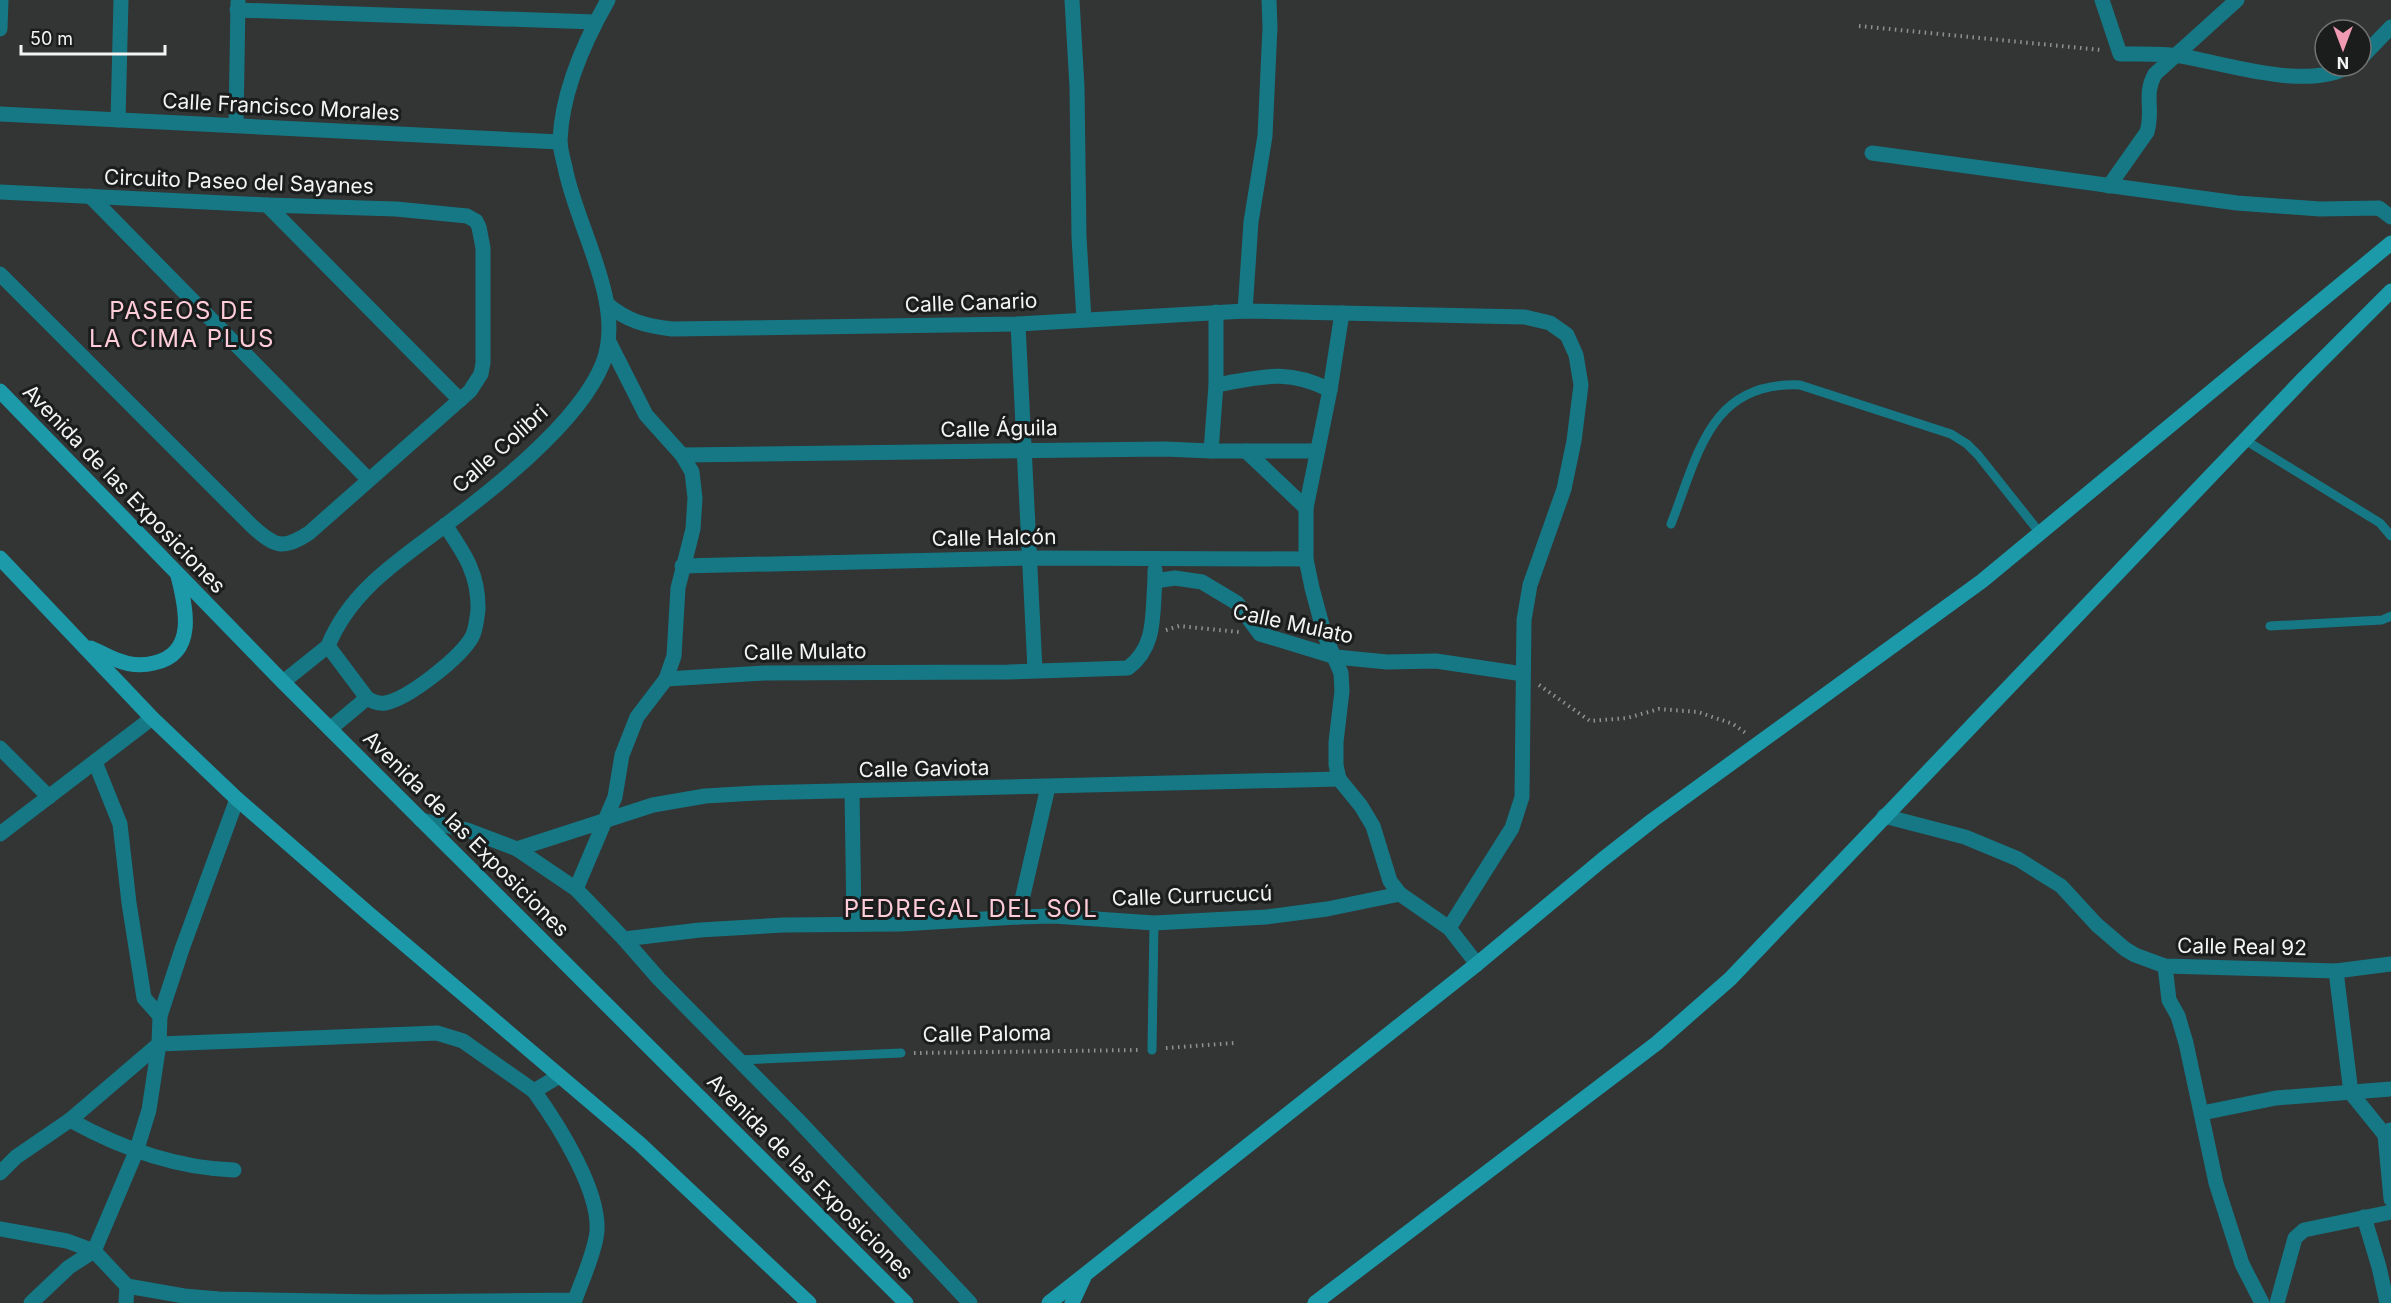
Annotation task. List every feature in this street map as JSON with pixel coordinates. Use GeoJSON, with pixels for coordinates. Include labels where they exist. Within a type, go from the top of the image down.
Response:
{"type":"FeatureCollection","features":[{"type":"Feature","properties":{"kind":"street"},"geometry":{"type":"LineString","coordinates":[[0,29],[1,0]]}},
{"type":"Feature","properties":{"kind":"street"},"geometry":{"type":"LineString","coordinates":[[118,120],[121,0]]}},
{"type":"Feature","properties":{"kind":"street"},"geometry":{"type":"LineString","coordinates":[[560,142],[567,99],[578,63],[608,0]]}},
{"type":"Feature","properties":{"kind":"street"},"geometry":{"type":"LineString","coordinates":[[1072,0],[1077,87],[1079,237],[1084,320]]}},
{"type":"Feature","properties":{"kind":"street"},"geometry":{"type":"LineString","coordinates":[[1245,311],[1251,222],[1265,135],[1269,0]]}},
{"type":"Feature","properties":{"kind":"street"},"geometry":{"type":"LineString","coordinates":[[2102,0],[2120,54],[2177,56],[2290,76],[2313,76]]}},
{"type":"Feature","properties":{"kind":"street"},"geometry":{"type":"LineString","coordinates":[[2109,186],[2147,132],[2150,122],[2148,86],[2155,74],[2236,0]]}},
{"type":"Feature","properties":{"kind":"street"},"geometry":{"type":"LineString","coordinates":[[236,125],[238,5],[596,22]]}},
{"type":"Feature","properties":{"kind":"street"},"geometry":{"type":"LineString","coordinates":[[2373,46],[2391,27]]}},
{"type":"Feature","properties":{"kind":"street","name":"Calle Francisco Morales"},"geometry":{"type":"LineString","coordinates":[[0,114],[560,142]]}},
{"type":"Feature","properties":{"kind":"street","name":"Calle Colibri"},"geometry":{"type":"LineString","coordinates":[[328,646],[338,623],[350,605],[368,586],[536,451],[563,422],[586,392],[602,365],[609,342],[607,304],[568,184],[560,142]]}},
{"type":"Feature","properties":{"kind":"street"},"geometry":{"type":"LineString","coordinates":[[1872,153],[2237,203],[2320,208],[2379,208],[2391,217]]}},
{"type":"Feature","properties":{"kind":"street","name":"Circuito Paseo del Sayanes"},"geometry":{"type":"LineString","coordinates":[[0,192],[424,211],[454,214],[476,221],[483,248],[483,363],[477,382],[460,400]]}},
{"type":"Feature","properties":{"kind":"street"},"geometry":{"type":"LineString","coordinates":[[90,196],[369,480]]}},
{"type":"Feature","properties":{"kind":"street"},"geometry":{"type":"LineString","coordinates":[[0,274],[252,526],[272,542],[281,545],[290,544],[309,533],[460,400],[267,205]]}},
{"type":"Feature","properties":{"kind":"street"},"geometry":{"type":"LineString","coordinates":[[1049,1303],[1478,964],[1602,860],[1982,582],[2391,243]]}},
{"type":"Feature","properties":{"kind":"street"},"geometry":{"type":"LineString","coordinates":[[1316,1303],[1557,1121],[1695,1011],[1730,979],[2304,378],[2391,291]]}},
{"type":"Feature","properties":{"kind":"street","name":"Calle Canario"},"geometry":{"type":"LineString","coordinates":[[607,304],[620,315],[634,322],[672,329],[1018,324],[1245,311],[1525,316],[1550,323],[1567,335],[1576,355],[1581,385],[1574,441],[1564,489],[1530,585],[1524,620],[1523,674]]}},
{"type":"Feature","properties":{"kind":"street"},"geometry":{"type":"LineString","coordinates":[[1211,451],[1216,385],[1216,312]]}},
{"type":"Feature","properties":{"kind":"street"},"geometry":{"type":"LineString","coordinates":[[1342,313],[1330,390],[1305,508],[1306,559],[1318,614],[1341,673],[1342,691],[1336,742],[1340,778],[1373,826],[1390,881],[1400,894],[1449,928],[1478,964]]}},
{"type":"Feature","properties":{"kind":"street"},"geometry":{"type":"LineString","coordinates":[[1018,324],[1035,670]]}},
{"type":"Feature","properties":{"kind":"street"},"geometry":{"type":"LineString","coordinates":[[576,889],[615,797],[622,755],[637,717],[666,679],[674,656],[678,588],[693,529],[695,498],[692,472],[682,455],[646,415],[609,342]]}},
{"type":"Feature","properties":{"kind":"street"},"geometry":{"type":"LineString","coordinates":[[1216,385],[1280,375],[1298,377],[1330,390]]}},
{"type":"Feature","properties":{"kind":"street","name":"Avenida de las Exposiciones"},"geometry":{"type":"LineString","coordinates":[[0,391],[330,729],[906,1303]]}},
{"type":"Feature","properties":{"kind":"street","name":"Calle Águila"},"geometry":{"type":"LineString","coordinates":[[682,455],[1164,448],[1211,451],[1317,451]]}},
{"type":"Feature","properties":{"kind":"street"},"geometry":{"type":"LineString","coordinates":[[1246,451],[1305,508]]}},
{"type":"Feature","properties":{"kind":"street"},"geometry":{"type":"LineString","coordinates":[[284,682],[328,646],[367,698],[382,703],[391,701],[410,690],[457,657],[473,635],[478,611],[476,582],[467,557],[445,525]]}},
{"type":"Feature","properties":{"kind":"street"},"geometry":{"type":"LineString","coordinates":[[0,558],[152,718],[237,799],[640,1144],[809,1303]]}},
{"type":"Feature","properties":{"kind":"street","name":"Calle Halcón"},"geometry":{"type":"LineString","coordinates":[[682,566],[1030,558],[1306,559]]}},
{"type":"Feature","properties":{"kind":"street"},"geometry":{"type":"LineString","coordinates":[[1150,639],[1155,558]]}},
{"type":"Feature","properties":{"kind":"street"},"geometry":{"type":"LineString","coordinates":[[83,644],[117,661],[136,665],[166,660],[177,651],[184,639],[186,623],[178,574]]}},
{"type":"Feature","properties":{"kind":"street"},"geometry":{"type":"LineString","coordinates":[[1155,580],[1175,578],[1202,582],[1237,603],[1260,634]]}},
{"type":"Feature","properties":{"kind":"street","name":"Calle Mulato"},"geometry":{"type":"LineString","coordinates":[[1260,634],[1336,657],[1387,662],[1436,661],[1523,674]]}},
{"type":"Feature","properties":{"kind":"street","name":"Calle Mulato"},"geometry":{"type":"LineString","coordinates":[[666,679],[775,673],[987,672],[1128,668],[1141,658],[1150,639]]}},
{"type":"Feature","properties":{"kind":"street"},"geometry":{"type":"LineString","coordinates":[[1449,928],[1512,828],[1522,797],[1523,674]]}},
{"type":"Feature","properties":{"kind":"street"},"geometry":{"type":"LineString","coordinates":[[330,729],[367,698]]}},
{"type":"Feature","properties":{"kind":"street"},"geometry":{"type":"LineString","coordinates":[[0,834],[152,718]]}},
{"type":"Feature","properties":{"kind":"street"},"geometry":{"type":"LineString","coordinates":[[0,748],[49,797]]}},
{"type":"Feature","properties":{"kind":"street"},"geometry":{"type":"LineString","coordinates":[[95,762],[120,824],[129,903],[144,998],[160,1016]]}},
{"type":"Feature","properties":{"kind":"street","name":"Calle Gaviota"},"geometry":{"type":"LineString","coordinates":[[517,849],[653,806],[705,796],[1340,778]]}},
{"type":"Feature","properties":{"kind":"street"},"geometry":{"type":"LineString","coordinates":[[1018,917],[1048,787]]}},
{"type":"Feature","properties":{"kind":"street"},"geometry":{"type":"LineString","coordinates":[[852,791],[854,923]]}},
{"type":"Feature","properties":{"kind":"street"},"geometry":{"type":"LineString","coordinates":[[31,1303],[69,1267],[94,1251],[136,1152],[149,1110],[159,1044],[160,1016],[237,799]]}},
{"type":"Feature","properties":{"kind":"street","name":"Calle Real 92"},"geometry":{"type":"LineString","coordinates":[[1884,816],[1965,837],[2018,859],[2061,886],[2097,925],[2125,949],[2165,966],[2336,971],[2391,964]]}},
{"type":"Feature","properties":{"kind":"street"},"geometry":{"type":"LineString","coordinates":[[422,820],[466,830],[517,849],[576,889],[659,979],[970,1303]]}},
{"type":"Feature","properties":{"kind":"street","name":"Calle Currucucú"},"geometry":{"type":"LineString","coordinates":[[624,939],[711,930],[854,923],[901,924],[1018,917],[1053,916],[1154,923],[1266,917],[1328,909],[1400,894]]}},
{"type":"Feature","properties":{"kind":"street"},"geometry":{"type":"LineString","coordinates":[[2165,966],[2169,1000],[2178,1016],[2186,1042],[2216,1184],[2242,1264],[2262,1303]]}},
{"type":"Feature","properties":{"kind":"street"},"geometry":{"type":"LineString","coordinates":[[2336,971],[2351,1093],[2388,1132],[2391,1199]]}},
{"type":"Feature","properties":{"kind":"street"},"geometry":{"type":"LineString","coordinates":[[0,1173],[16,1157],[70,1120],[159,1044],[437,1033],[463,1041],[534,1090],[549,1111],[584,1177],[595,1203],[597,1236],[575,1300],[377,1302],[219,1299],[151,1292],[128,1286],[94,1251],[67,1241],[0,1229]]}},
{"type":"Feature","properties":{"kind":"street"},"geometry":{"type":"LineString","coordinates":[[534,1090],[559,1076]]}},
{"type":"Feature","properties":{"kind":"street"},"geometry":{"type":"LineString","coordinates":[[2202,1113],[2276,1098],[2391,1089]]}},
{"type":"Feature","properties":{"kind":"street"},"geometry":{"type":"LineString","coordinates":[[70,1120],[99,1137],[136,1152],[178,1164],[234,1170]]}},
{"type":"Feature","properties":{"kind":"street"},"geometry":{"type":"LineString","coordinates":[[2277,1303],[2295,1238],[2304,1230],[2391,1212]]}},
{"type":"Feature","properties":{"kind":"street"},"geometry":{"type":"LineString","coordinates":[[2364,1217],[2387,1303]]}},
{"type":"Feature","properties":{"kind":"street"},"geometry":{"type":"LineString","coordinates":[[1072,1303],[1086,1272]]}},
{"type":"Feature","properties":{"kind":"street"},"geometry":{"type":"LineString","coordinates":[[126,1303],[128,1286]]}},
{"type":"Feature","properties":{"kind":"lane"},"geometry":{"type":"LineString","coordinates":[[1671,524],[1715,421],[1728,406],[1743,395],[1780,384],[1800,385],[1952,434],[1978,455],[2040,533]]}},
{"type":"Feature","properties":{"kind":"lane"},"geometry":{"type":"LineString","coordinates":[[2246,440],[2380,523],[2391,536]]}},
{"type":"Feature","properties":{"kind":"lane"},"geometry":{"type":"LineString","coordinates":[[2270,626],[2382,620],[2391,616]]}},
{"type":"Feature","properties":{"kind":"lane"},"geometry":{"type":"LineString","coordinates":[[1152,1050],[1154,923]]}},
{"type":"Feature","properties":{"kind":"lane","name":"Calle Paloma"},"geometry":{"type":"LineString","coordinates":[[739,1060],[901,1053]]}},
{"type":"Feature","properties":{"kind":"path"},"geometry":{"type":"LineString","coordinates":[[1859,26],[2120,54]]}},
{"type":"Feature","properties":{"kind":"path","name":"Calle Mulato"},"geometry":{"type":"LineString","coordinates":[[1150,639],[1164,630],[1179,626],[1260,634]]}},
{"type":"Feature","properties":{"kind":"path"},"geometry":{"type":"LineString","coordinates":[[1523,674],[1590,721],[1627,718],[1659,709],[1698,712],[1733,724],[1760,743]]}},
{"type":"Feature","properties":{"kind":"path","name":"Calle Paloma"},"geometry":{"type":"LineString","coordinates":[[901,1053],[1152,1050],[1234,1043]]}},
{"type":"Feature","properties":{"kind":"district","name":"PASEOS DE LA CIMA PLUS"},"geometry":{"type":"Point","coordinates":[182,325]}},
{"type":"Feature","properties":{"kind":"district","name":"PEDREGAL DEL SOL"},"geometry":{"type":"Point","coordinates":[971,909]}}]}
